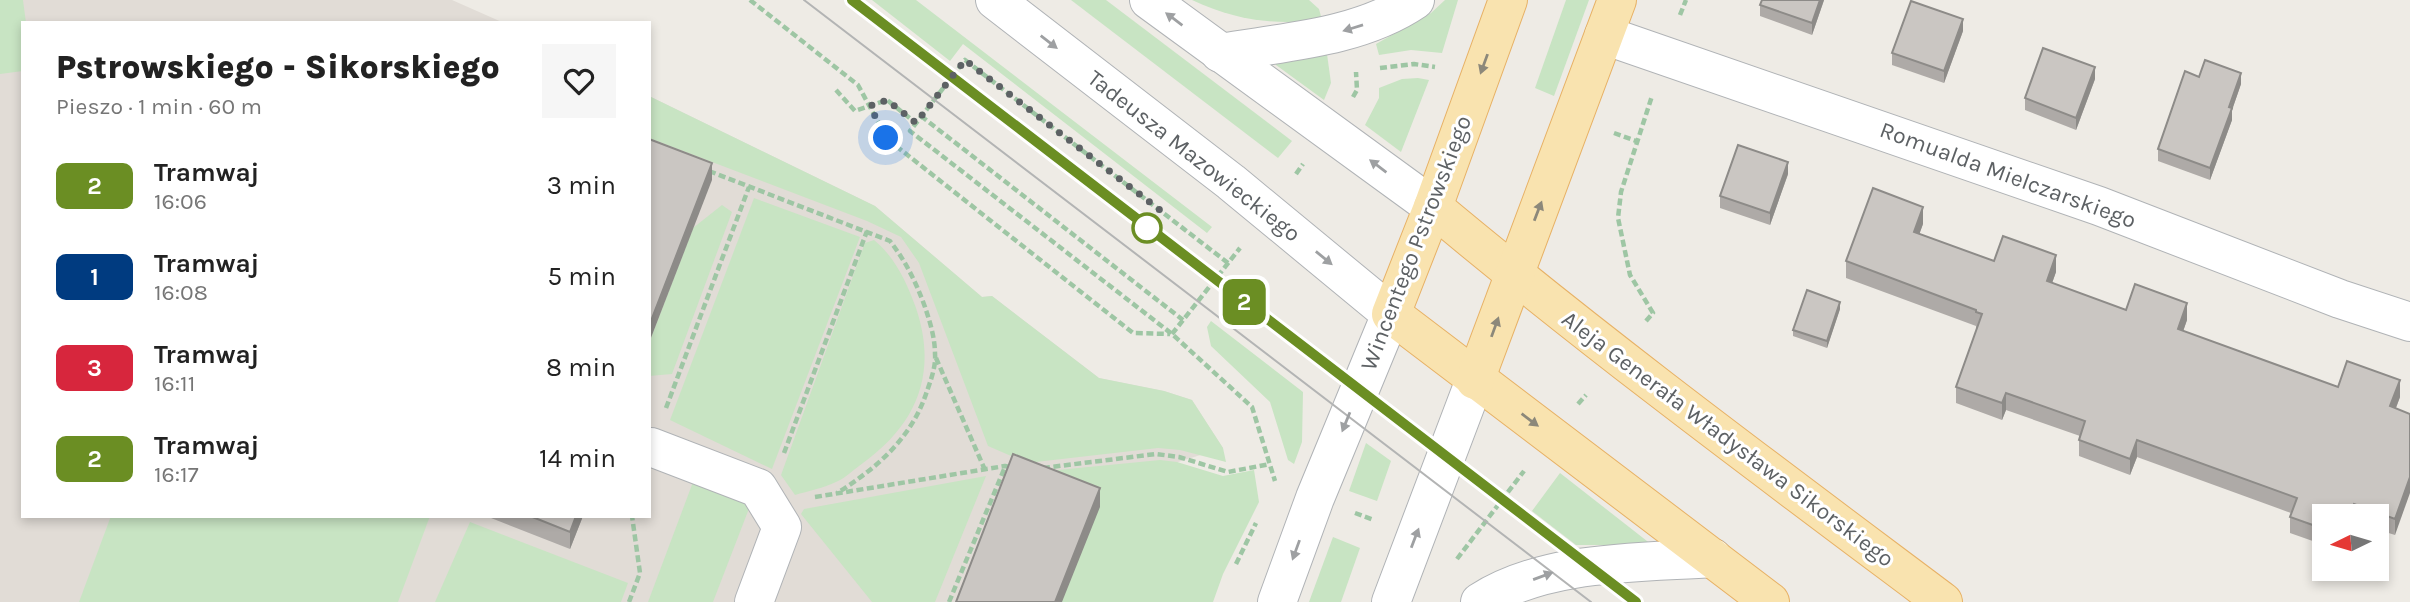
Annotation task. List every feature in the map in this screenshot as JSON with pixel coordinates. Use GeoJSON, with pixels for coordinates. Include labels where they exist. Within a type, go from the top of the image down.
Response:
{"type":"FeatureCollection","features":[{"type":"Feature","properties":{"kind":"main road","name":"Wincentego Pstrowskiego"},"geometry":{"type":"LineString","coordinates":[[1391,314],[1508,0]]}},
{"type":"Feature","properties":{"kind":"main road"},"geometry":{"type":"LineString","coordinates":[[1475,380],[1611,17]]}},
{"type":"Feature","properties":{"kind":"main road"},"geometry":{"type":"LineString","coordinates":[[1433,207],[1514,275]]}},
{"type":"Feature","properties":{"kind":"main road","name":"Aleja Generała Władysława Sikorskiego"},"geometry":{"type":"LineString","coordinates":[[1514,275],[1651,383],[1943,602]]}},
{"type":"Feature","properties":{"kind":"main road"},"geometry":{"type":"LineString","coordinates":[[1391,314],[1770,602]]}},
{"type":"Feature","properties":{"kind":"street","name":"Tadeusza Mazowieckiego"},"geometry":{"type":"LineString","coordinates":[[995,0],[1231,182],[1391,314]]}},
{"type":"Feature","properties":{"kind":"street"},"geometry":{"type":"LineString","coordinates":[[1149,0],[1433,207]]}},
{"type":"Feature","properties":{"kind":"street"},"geometry":{"type":"LineString","coordinates":[[1220,53],[1348,30],[1398,12],[1415,0]]}},
{"type":"Feature","properties":{"kind":"street","name":"Romualda Mielczarskiego"},"geometry":{"type":"LineString","coordinates":[[1611,17],[1665,55],[2085,202],[2340,299],[2410,322]]}},
{"type":"Feature","properties":{"kind":"street","name":"Wincentego Pstrowskiego"},"geometry":{"type":"LineString","coordinates":[[1277,602],[1315,498],[1391,314]]}},
{"type":"Feature","properties":{"kind":"street"},"geometry":{"type":"LineString","coordinates":[[1391,602],[1475,380]]}},
{"type":"Feature","properties":{"kind":"street"},"geometry":{"type":"LineString","coordinates":[[651,447],[758,488],[782,527],[762,600]]}},
{"type":"Feature","properties":{"kind":"street"},"geometry":{"type":"LineString","coordinates":[[1480,602],[1552,572],[1713,558]]}},
{"type":"Feature","properties":{"kind":"path"},"geometry":{"type":"LineString","coordinates":[[750,0],[858,85],[891,142],[1133,333],[1172,334]]}},
{"type":"Feature","properties":{"kind":"path"},"geometry":{"type":"LineString","coordinates":[[1646,321],[1653,313],[1630,275],[1618,218],[1621,192],[1665,55],[1686,0]]}},
{"type":"Feature","properties":{"kind":"path"},"geometry":{"type":"LineString","coordinates":[[1228,263],[965,60],[909,131],[1172,334],[1252,407],[1275,483]]}},
{"type":"Feature","properties":{"kind":"path"},"geometry":{"type":"LineString","coordinates":[[1347,107],[1357,90],[1354,62]]}},
{"type":"Feature","properties":{"kind":"path"},"geometry":{"type":"LineString","coordinates":[[1356,71],[1414,64],[1435,67]]}},
{"type":"Feature","properties":{"kind":"path"},"geometry":{"type":"LineString","coordinates":[[836,90],[855,111],[887,100],[916,123]]}},
{"type":"Feature","properties":{"kind":"path"},"geometry":{"type":"LineString","coordinates":[[921,117],[1183,320]]}},
{"type":"Feature","properties":{"kind":"path"},"geometry":{"type":"LineString","coordinates":[[699,167],[890,241],[906,261],[931,327],[935,356],[985,470]]}},
{"type":"Feature","properties":{"kind":"path"},"geometry":{"type":"LineString","coordinates":[[651,447],[749,186]]}},
{"type":"Feature","properties":{"kind":"path"},"geometry":{"type":"LineString","coordinates":[[781,459],[867,231]]}},
{"type":"Feature","properties":{"kind":"path"},"geometry":{"type":"LineString","coordinates":[[1172,334],[1241,248]]}},
{"type":"Feature","properties":{"kind":"path"},"geometry":{"type":"LineString","coordinates":[[836,493],[863,477],[890,453],[908,432],[924,402],[935,356]]}},
{"type":"Feature","properties":{"kind":"path"},"geometry":{"type":"LineString","coordinates":[[1037,469],[1156,454],[1179,457],[1228,472],[1270,464]]}},
{"type":"Feature","properties":{"kind":"path"},"geometry":{"type":"LineString","coordinates":[[1457,559],[1532,462]]}},
{"type":"Feature","properties":{"kind":"path"},"geometry":{"type":"LineString","coordinates":[[949,602],[1005,466]]}},
{"type":"Feature","properties":{"kind":"path"},"geometry":{"type":"LineString","coordinates":[[811,497],[1005,466],[1023,470]]}},
{"type":"Feature","properties":{"kind":"path"},"geometry":{"type":"LineString","coordinates":[[629,602],[640,573],[632,518]]}},
{"type":"Feature","properties":{"kind":"shaded area"},"geometry":{"type":"Polygon","coordinates":[[[0,0],[452,0],[499,21],[21,21],[21,518],[651,518],[651,97],[875,206],[982,297],[992,296],[1099,378],[1164,391],[1192,400],[1223,448],[1178,462],[1170,602],[0,602],[0,0]]]}},
{"type":"Feature","properties":{"kind":"green space"},"geometry":{"type":"Polygon","coordinates":[[[0,0],[23,0],[26,21],[21,21],[21,71],[0,74],[0,0]]]}},
{"type":"Feature","properties":{"kind":"green space"},"geometry":{"type":"Polygon","coordinates":[[[872,0],[916,0],[1212,227],[1207,233],[963,44],[950,61],[872,0]]]}},
{"type":"Feature","properties":{"kind":"green space"},"geometry":{"type":"Polygon","coordinates":[[[1071,0],[1106,0],[1292,141],[1278,158],[1071,0]]]}},
{"type":"Feature","properties":{"kind":"green space"},"geometry":{"type":"Polygon","coordinates":[[[1192,0],[1309,0],[1319,9],[1322,20],[1255,20],[1225,13],[1192,0]]]}},
{"type":"Feature","properties":{"kind":"green space"},"geometry":{"type":"Polygon","coordinates":[[[1445,0],[1458,0],[1442,53],[1411,50],[1379,55],[1376,44],[1431,13],[1445,0]]]}},
{"type":"Feature","properties":{"kind":"green space"},"geometry":{"type":"Polygon","coordinates":[[[1566,0],[1589,0],[1554,96],[1535,88],[1566,0]]]}},
{"type":"Feature","properties":{"kind":"green space"},"geometry":{"type":"Polygon","coordinates":[[[1327,54],[1331,83],[1324,100],[1276,65],[1275,61],[1327,54]]]}},
{"type":"Feature","properties":{"kind":"green space"},"geometry":{"type":"Polygon","coordinates":[[[1402,79],[1429,80],[1401,152],[1365,125],[1379,98],[1379,88],[1402,79]]]}},
{"type":"Feature","properties":{"kind":"green space"},"geometry":{"type":"Polygon","coordinates":[[[651,97],[875,206],[982,297],[992,296],[1099,378],[1164,391],[1192,400],[1223,448],[1226,462],[1180,450],[1158,448],[1027,463],[988,446],[919,263],[901,237],[867,221],[651,139],[651,97]]]}},
{"type":"Feature","properties":{"kind":"green space"},"geometry":{"type":"Polygon","coordinates":[[[754,198],[860,237],[772,469],[670,420],[754,198]]]}},
{"type":"Feature","properties":{"kind":"green space"},"geometry":{"type":"Polygon","coordinates":[[[722,205],[732,212],[672,374],[651,376],[651,338],[693,228],[722,205]]]}},
{"type":"Feature","properties":{"kind":"green space"},"geometry":{"type":"Polygon","coordinates":[[[874,240],[900,271],[916,308],[925,354],[918,395],[909,414],[882,448],[840,480],[795,495],[781,475],[865,243],[874,240]]]}},
{"type":"Feature","properties":{"kind":"green space"},"geometry":{"type":"Polygon","coordinates":[[[1211,321],[1303,392],[1302,442],[1294,464],[1288,460],[1270,402],[1211,346],[1207,327],[1211,321]]]}},
{"type":"Feature","properties":{"kind":"green space"},"geometry":{"type":"Polygon","coordinates":[[[1366,443],[1391,461],[1377,501],[1349,491],[1366,443]]]}},
{"type":"Feature","properties":{"kind":"green space"},"geometry":{"type":"Polygon","coordinates":[[[1160,460],[1177,462],[1223,476],[1254,470],[1259,502],[1223,574],[1213,602],[1062,602],[1017,474],[1160,460]]]}},
{"type":"Feature","properties":{"kind":"green space"},"geometry":{"type":"Polygon","coordinates":[[[1560,473],[1661,552],[1626,545],[1576,545],[1532,511],[1560,473]]]}},
{"type":"Feature","properties":{"kind":"green space"},"geometry":{"type":"Polygon","coordinates":[[[986,476],[935,602],[872,602],[801,514],[804,509],[986,476]]]}},
{"type":"Feature","properties":{"kind":"green space"},"geometry":{"type":"Polygon","coordinates":[[[693,482],[746,495],[750,506],[713,602],[648,602],[693,482]]]}},
{"type":"Feature","properties":{"kind":"green space"},"geometry":{"type":"Polygon","coordinates":[[[110,518],[429,518],[398,602],[79,602],[110,518]]]}},
{"type":"Feature","properties":{"kind":"green space"},"geometry":{"type":"Polygon","coordinates":[[[470,522],[628,583],[621,602],[435,602],[470,522]]]}},
{"type":"Feature","properties":{"kind":"green space"},"geometry":{"type":"Polygon","coordinates":[[[1333,537],[1360,548],[1341,602],[1309,602],[1333,537]]]}},
{"type":"Feature","properties":{"kind":"building"},"geometry":{"type":"Polygon","coordinates":[[[1762,0],[1820,0],[1812,23],[1760,5],[1762,0]]]}},
{"type":"Feature","properties":{"kind":"building"},"geometry":{"type":"Polygon","coordinates":[[[1911,1],[1963,19],[1944,71],[1892,53],[1911,1]]]}},
{"type":"Feature","properties":{"kind":"building"},"geometry":{"type":"Polygon","coordinates":[[[2043,48],[2095,67],[2076,118],[2025,98],[2043,48]]]}},
{"type":"Feature","properties":{"kind":"building"},"geometry":{"type":"Polygon","coordinates":[[[2205,60],[2241,73],[2229,107],[2232,108],[2210,168],[2158,149],[2185,71],[2199,77],[2205,60]]]}},
{"type":"Feature","properties":{"kind":"building"},"geometry":{"type":"Polygon","coordinates":[[[651,140],[712,163],[651,321],[651,140]]]}},
{"type":"Feature","properties":{"kind":"building"},"geometry":{"type":"Polygon","coordinates":[[[1738,145],[1788,162],[1770,213],[1720,196],[1738,145]]]}},
{"type":"Feature","properties":{"kind":"building"},"geometry":{"type":"Polygon","coordinates":[[[1873,188],[1923,207],[1914,232],[1994,261],[2003,236],[2056,255],[2047,281],[2126,310],[2135,284],[2187,303],[2178,329],[2338,387],[2347,361],[2400,380],[2390,406],[2410,414],[2410,477],[2395,519],[2389,517],[2389,504],[2312,504],[2312,525],[2290,517],[2297,498],[2137,440],[2130,459],[2079,440],[2085,421],[2006,393],[2002,403],[1956,387],[1982,314],[1846,261],[1873,188]]]}},
{"type":"Feature","properties":{"kind":"building"},"geometry":{"type":"Polygon","coordinates":[[[1807,290],[1840,302],[1827,341],[1793,330],[1807,290]]]}},
{"type":"Feature","properties":{"kind":"building"},"geometry":{"type":"Polygon","coordinates":[[[1013,454],[1100,488],[1055,602],[956,602],[1013,454]]]}},
{"type":"Feature","properties":{"kind":"building"},"geometry":{"type":"Polygon","coordinates":[[[535,518],[575,518],[570,532],[535,518]]]}},
{"type":"Feature","properties":{"kind":"tram line"},"geometry":{"type":"LineString","coordinates":[[804,0],[1591,602]]}},
{"type":"Feature","properties":{"kind":"tram line"},"geometry":{"type":"LineString","coordinates":[[852,0],[1636,602]]}},
{"type":"Feature","properties":{"kind":"tram line","name":"2"},"geometry":{"type":"LineString","coordinates":[[852,0],[1636,602]]}},
{"type":"Feature","properties":{"kind":"route"},"geometry":{"type":"LineString","coordinates":[[886,138],[870,106],[887,100],[916,123],[965,60],[1160,210],[1147,228]]}}]}
